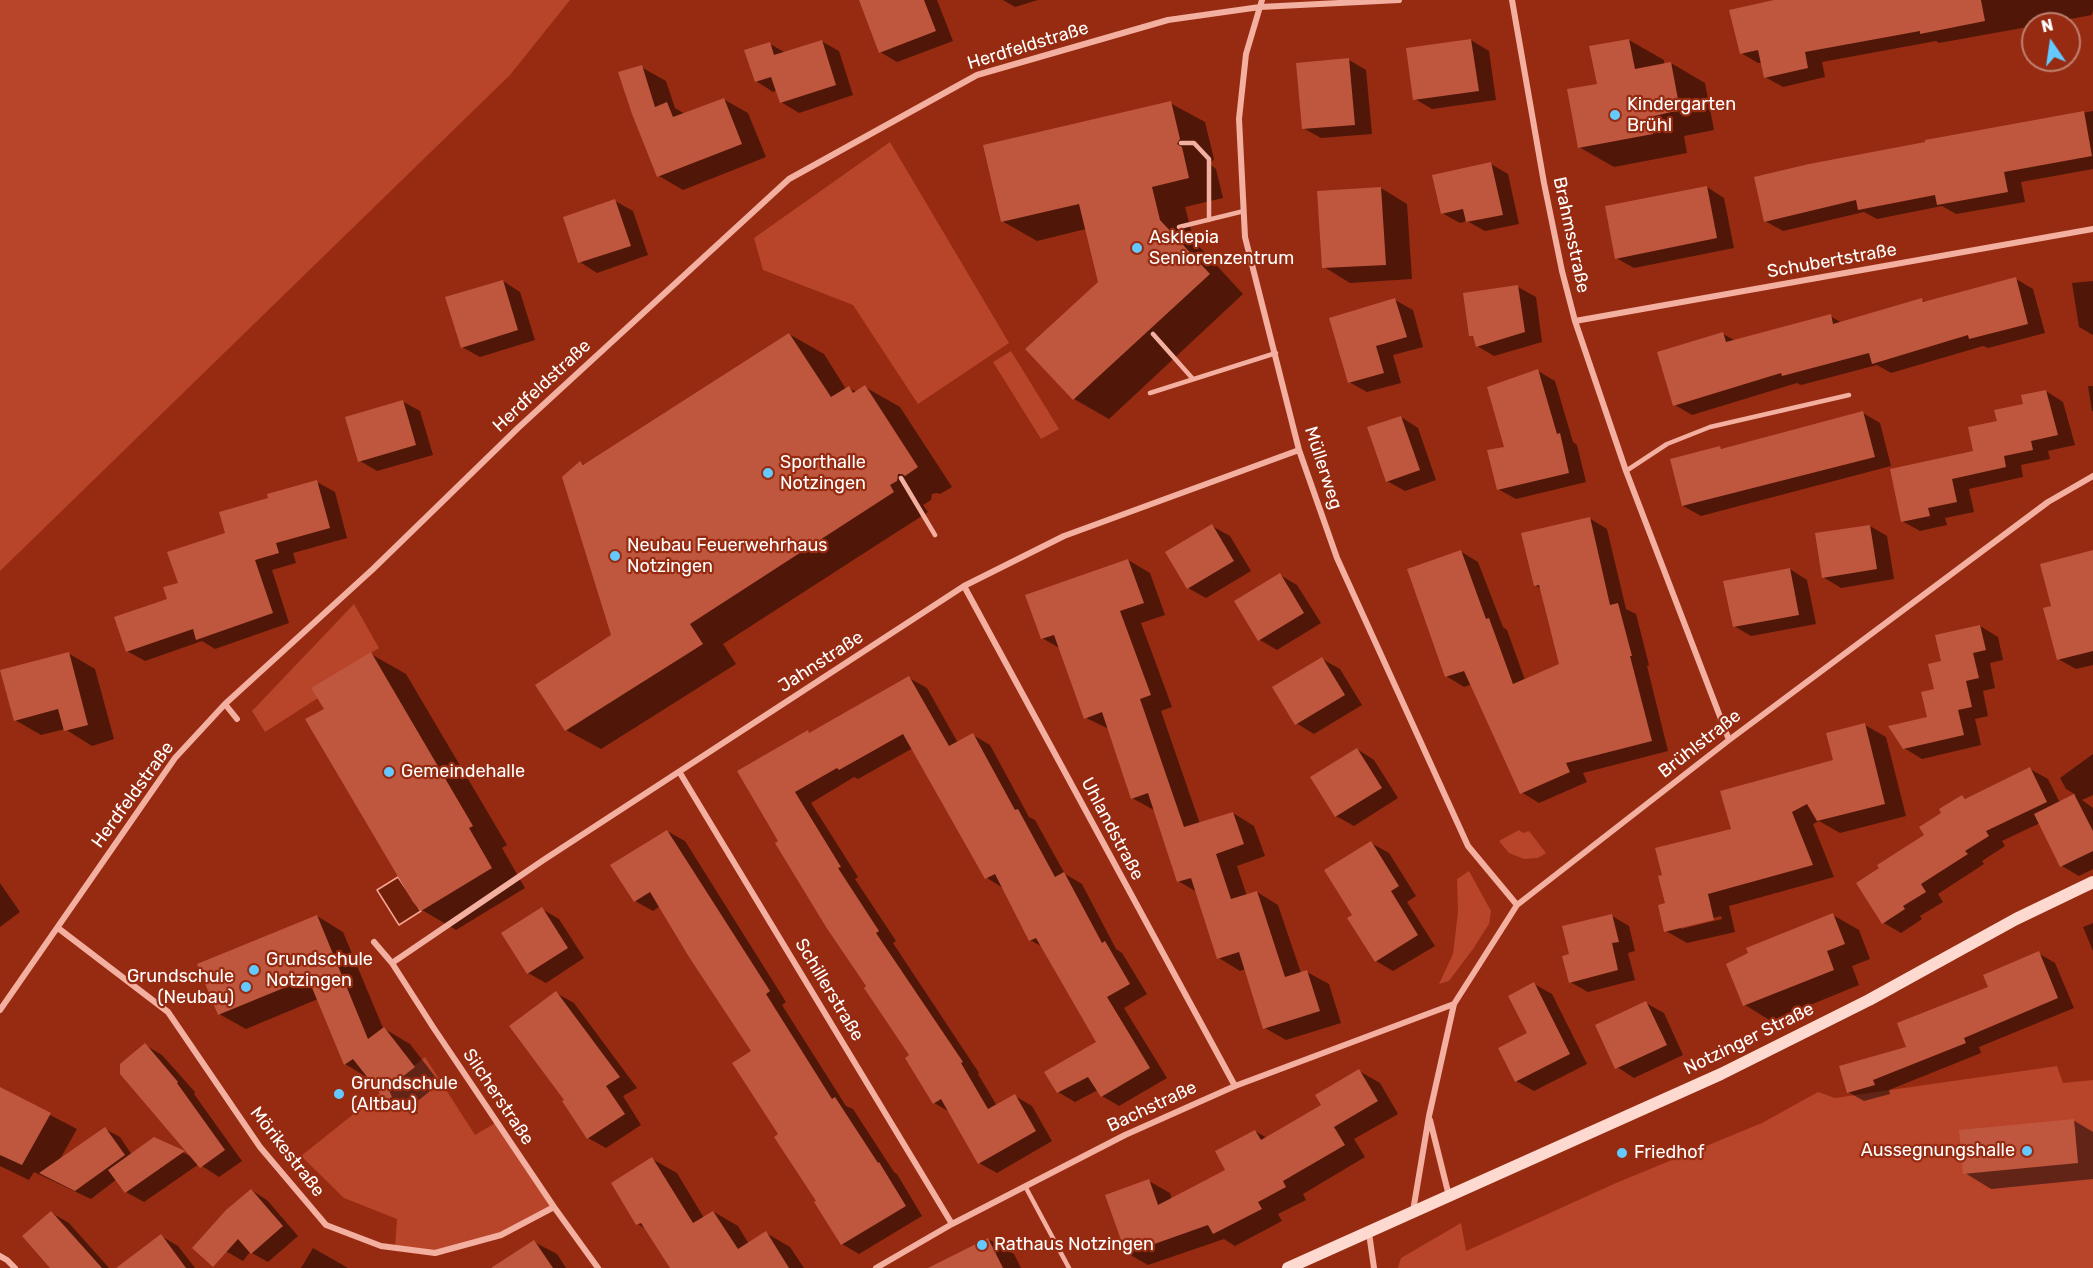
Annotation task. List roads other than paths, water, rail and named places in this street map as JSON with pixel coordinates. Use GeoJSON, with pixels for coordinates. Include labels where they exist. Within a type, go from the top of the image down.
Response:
{"type":"FeatureCollection","features":[{"type":"Feature","properties":{"kind":"street","name":"Müllerweg"},"geometry":{"type":"LineString","coordinates":[[1262,0],[1246,54],[1239,119],[1245,237],[1299,450],[1337,558],[1468,846],[1517,905]]}},
{"type":"Feature","properties":{"kind":"street","name":"Herdfeldstraße"},"geometry":{"type":"LineString","coordinates":[[0,1010],[175,758],[225,704],[372,569],[518,428],[789,179],[977,75],[1168,20],[1260,7],[1399,0]]}},
{"type":"Feature","properties":{"kind":"street","name":"Brahmsstraße"},"geometry":{"type":"LineString","coordinates":[[1512,0],[1544,183],[1575,321],[1626,471],[1729,740]]}},
{"type":"Feature","properties":{"kind":"street","name":"Schubertstraße"},"geometry":{"type":"LineString","coordinates":[[1575,321],[2093,229]]}},
{"type":"Feature","properties":{"kind":"street","name":"Jahnstraße"},"geometry":{"type":"LineString","coordinates":[[392,963],[545,859],[964,586],[1064,536],[1299,450]]}},
{"type":"Feature","properties":{"kind":"street","name":"Brühlstraße"},"geometry":{"type":"LineString","coordinates":[[1413,1212],[1429,1116],[1454,1004],[1517,905],[1729,740],[2048,502],[2093,476]]}},
{"type":"Feature","properties":{"kind":"street","name":"Uhlandstraße"},"geometry":{"type":"LineString","coordinates":[[964,586],[1235,1086]]}},
{"type":"Feature","properties":{"kind":"street"},"geometry":{"type":"LineString","coordinates":[[225,704],[237,719]]}},
{"type":"Feature","properties":{"kind":"street","name":"Schillerstraße"},"geometry":{"type":"LineString","coordinates":[[680,772],[952,1224]]}},
{"type":"Feature","properties":{"kind":"street","name":"Notzinger Straße"},"geometry":{"type":"LineString","coordinates":[[1288,1268],[1722,1074],[1869,1000],[2016,919],[2093,882]]}},
{"type":"Feature","properties":{"kind":"street","name":"Mörikestraße"},"geometry":{"type":"LineString","coordinates":[[58,928],[168,1012],[260,1147],[327,1225],[381,1246],[435,1253],[501,1236],[554,1207]]}},
{"type":"Feature","properties":{"kind":"street","name":"Silcherstraße"},"geometry":{"type":"LineString","coordinates":[[374,942],[392,963],[554,1207],[598,1268]]}},
{"type":"Feature","properties":{"kind":"street","name":"Bachstraße"},"geometry":{"type":"LineString","coordinates":[[876,1268],[952,1224],[1125,1135],[1235,1086],[1454,1004]]}},
{"type":"Feature","properties":{"kind":"street","name":"Brühlstraße"},"geometry":{"type":"LineString","coordinates":[[1429,1116],[1449,1196]]}},
{"type":"Feature","properties":{"kind":"street"},"geometry":{"type":"LineString","coordinates":[[1369,1233],[1374,1268]]}},
{"type":"Feature","properties":{"kind":"street"},"geometry":{"type":"LineString","coordinates":[[0,1256],[15,1268]]}},
{"type":"Feature","properties":{"kind":"lane"},"geometry":{"type":"LineString","coordinates":[[1181,143],[1194,143],[1209,159],[1209,220]]}},
{"type":"Feature","properties":{"kind":"lane"},"geometry":{"type":"LineString","coordinates":[[1179,227],[1244,211]]}},
{"type":"Feature","properties":{"kind":"lane"},"geometry":{"type":"LineString","coordinates":[[1153,334],[1193,379]]}},
{"type":"Feature","properties":{"kind":"lane"},"geometry":{"type":"LineString","coordinates":[[1150,393],[1276,353]]}},
{"type":"Feature","properties":{"kind":"lane"},"geometry":{"type":"LineString","coordinates":[[1626,471],[1666,444],[1710,428],[1849,395]]}},
{"type":"Feature","properties":{"kind":"lane"},"geometry":{"type":"LineString","coordinates":[[901,478],[934,535]]}},
{"type":"Feature","properties":{"kind":"lane"},"geometry":{"type":"LineString","coordinates":[[1025,1186],[1069,1268]]}},
{"type":"Feature","properties":{"kind":"place","name":"Kindergarten Brühl"},"geometry":{"type":"Point","coordinates":[1615,115]}},
{"type":"Feature","properties":{"kind":"place","name":"Asklepia Seniorenzentrum"},"geometry":{"type":"Point","coordinates":[1137,248]}},
{"type":"Feature","properties":{"kind":"place","name":"Sporthalle Notzingen"},"geometry":{"type":"Point","coordinates":[768,473]}},
{"type":"Feature","properties":{"kind":"place","name":"Neubau Feuerwehrhaus Notzingen"},"geometry":{"type":"Point","coordinates":[615,556]}},
{"type":"Feature","properties":{"kind":"place","name":"Gemeindehalle"},"geometry":{"type":"Point","coordinates":[389,772]}},
{"type":"Feature","properties":{"kind":"place","name":"Grundschule Notzingen"},"geometry":{"type":"Point","coordinates":[254,970]}},
{"type":"Feature","properties":{"kind":"place","name":"Grundschule (Neubau)"},"geometry":{"type":"Point","coordinates":[246,987]}},
{"type":"Feature","properties":{"kind":"place","name":"Grundschule (Altbau)"},"geometry":{"type":"Point","coordinates":[339,1094]}},
{"type":"Feature","properties":{"kind":"place","name":"Aussegnungshalle"},"geometry":{"type":"Point","coordinates":[2027,1151]}},
{"type":"Feature","properties":{"kind":"place","name":"Friedhof"},"geometry":{"type":"Point","coordinates":[1622,1153]}},
{"type":"Feature","properties":{"kind":"place","name":"Rathaus Notzingen"},"geometry":{"type":"Point","coordinates":[982,1245]}}]}
